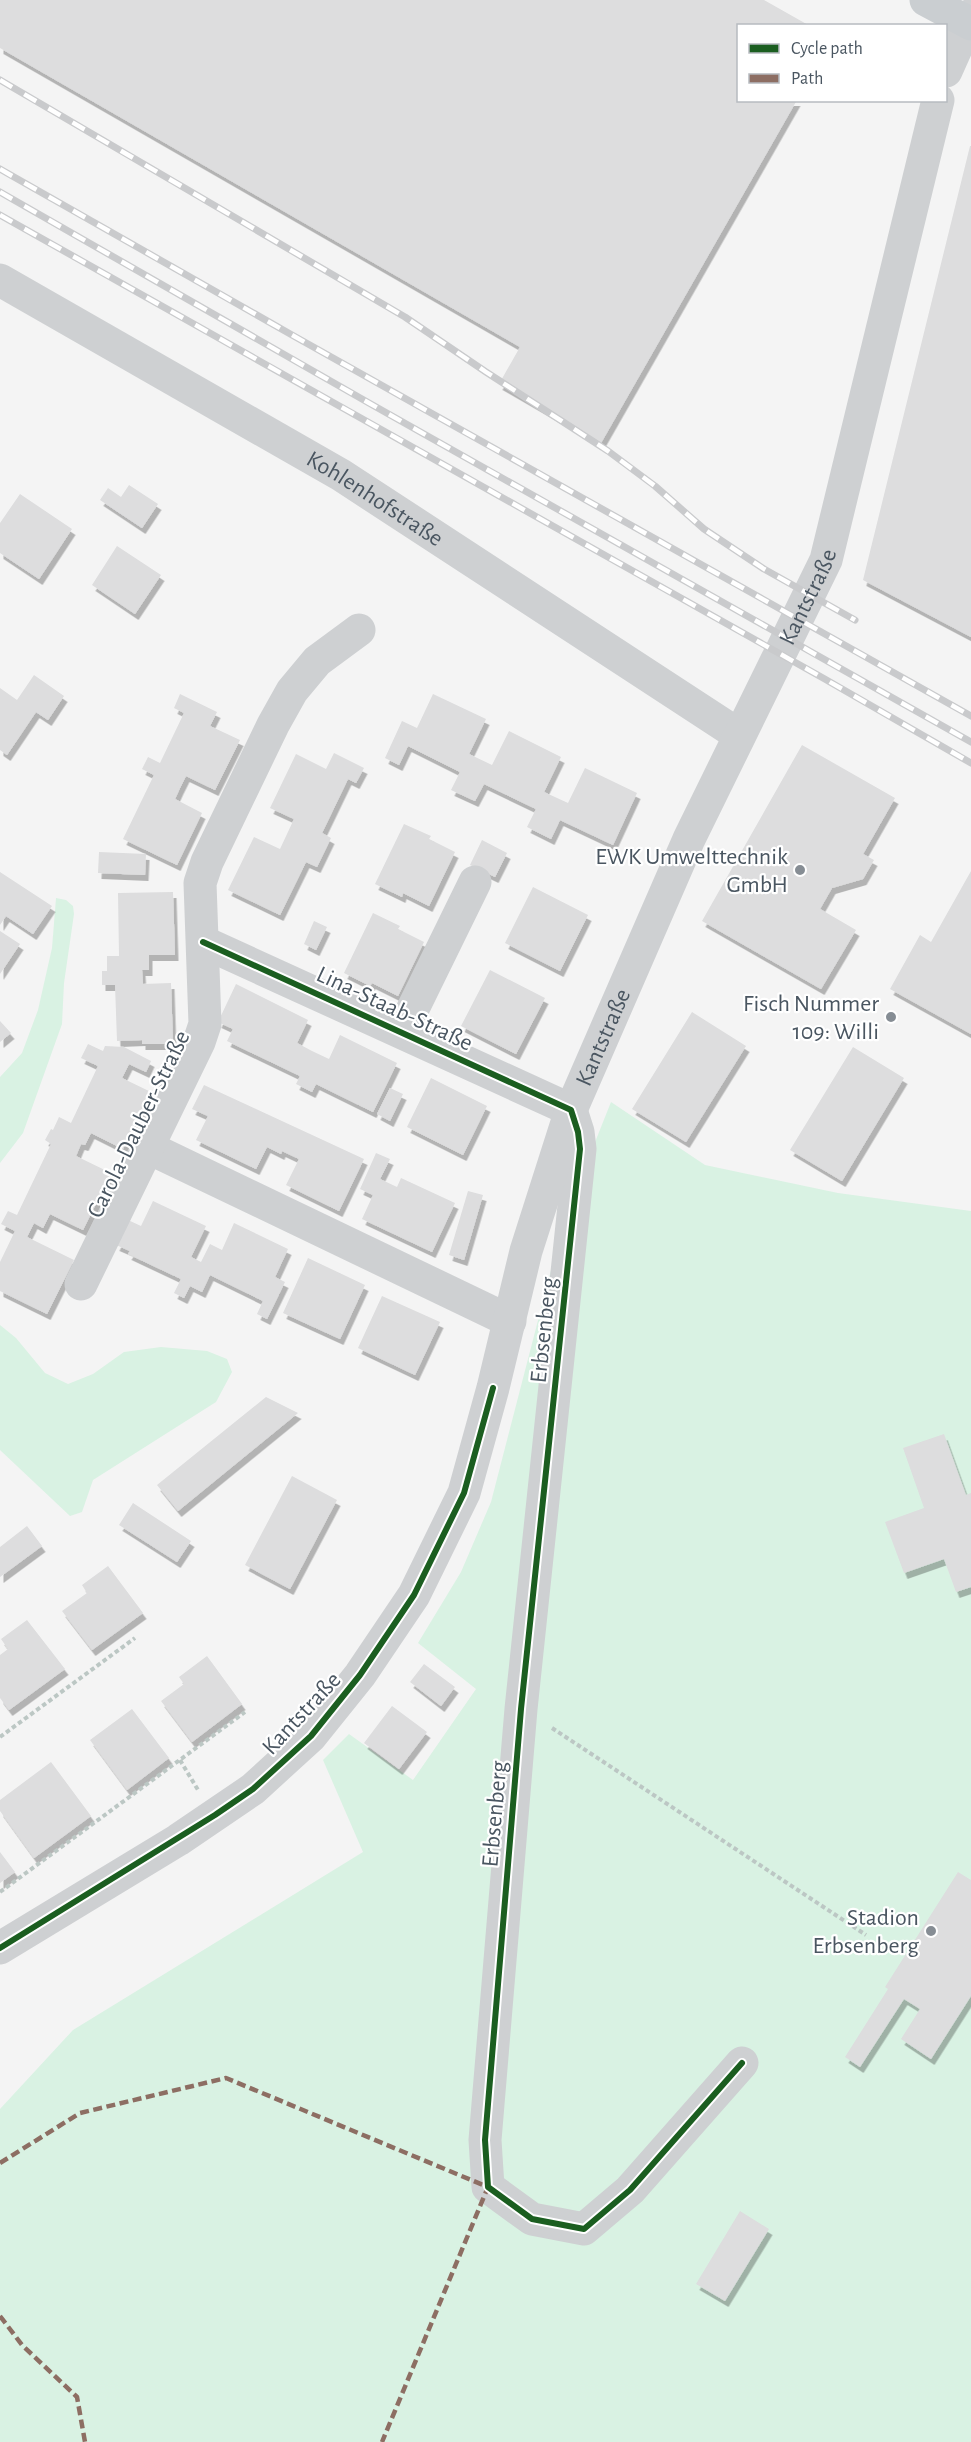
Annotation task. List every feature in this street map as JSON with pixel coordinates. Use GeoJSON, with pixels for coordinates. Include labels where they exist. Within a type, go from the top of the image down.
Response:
{"type":"FeatureCollection","features":[{"type":"Feature","properties":{"kind":"main road"},"geometry":{"type":"LineString","coordinates":[[926,0],[970,20]]}},
{"type":"Feature","properties":{"kind":"street"},"geometry":{"type":"LineString","coordinates":[[947,67],[970,20]]}},
{"type":"Feature","properties":{"kind":"street","name":"Kantstraße"},"geometry":{"type":"LineString","coordinates":[[0,1948],[253,1789],[311,1736],[360,1676],[414,1595],[464,1493],[510,1321],[526,1251],[571,1110],[649,929],[739,735],[826,560],[938,102]]}},
{"type":"Feature","properties":{"kind":"street","name":"Kohlenhofstraße"},"geometry":{"type":"LineString","coordinates":[[0,280],[341,475],[708,712],[739,735]]}},
{"type":"Feature","properties":{"kind":"street","name":"Carola-Dauber-Straße"},"geometry":{"type":"LineString","coordinates":[[81,1284],[199,1042],[205,1024],[200,883],[207,862],[273,725],[292,691],[317,661],[359,630]]}},
{"type":"Feature","properties":{"kind":"street","name":"Lina-Staab-Straße"},"geometry":{"type":"LineString","coordinates":[[402,1031],[475,882]]}},
{"type":"Feature","properties":{"kind":"street","name":"Lina-Staab-Straße"},"geometry":{"type":"LineString","coordinates":[[203,942],[571,1110]]}},
{"type":"Feature","properties":{"kind":"street","name":"Erbsenberg"},"geometry":{"type":"LineString","coordinates":[[571,1110],[578,1132],[580,1149],[521,1709],[485,2140],[488,2187],[532,2219],[584,2229],[630,2190],[742,2063]]}},
{"type":"Feature","properties":{"kind":"street","name":"Carola-Dauber-Straße"},"geometry":{"type":"LineString","coordinates":[[147,1147],[510,1321]]}},
{"type":"Feature","properties":{"kind":"path"},"geometry":{"type":"LineString","coordinates":[[0,1737],[135,1638]]}},
{"type":"Feature","properties":{"kind":"path"},"geometry":{"type":"LineString","coordinates":[[521,1709],[866,1935]]}},
{"type":"Feature","properties":{"kind":"path"},"geometry":{"type":"LineString","coordinates":[[180,1760],[201,1795]]}},
{"type":"Feature","properties":{"kind":"green space"},"geometry":{"type":"Polygon","coordinates":[[[56,898],[66,900],[73,906],[74,914],[64,983],[62,1024],[23,1133],[0,1163],[0,1077],[22,1053],[38,1010],[52,948],[56,898]]]}},
{"type":"Feature","properties":{"kind":"green space"},"geometry":{"type":"Polygon","coordinates":[[[611,1102],[705,1165],[838,1193],[971,1211],[971,2442],[0,2442],[0,2109],[73,2030],[363,1852],[323,1760],[349,1734],[413,1780],[476,1689],[418,1643],[461,1572],[491,1502],[564,1220],[611,1102]]]}},
{"type":"Feature","properties":{"kind":"green space"},"geometry":{"type":"Polygon","coordinates":[[[0,1325],[16,1338],[45,1373],[68,1384],[93,1374],[124,1352],[161,1347],[207,1351],[227,1359],[232,1372],[216,1402],[93,1480],[82,1512],[70,1516],[0,1450],[0,1325]]]}},
{"type":"Feature","properties":{"kind":"building"},"geometry":{"type":"Polygon","coordinates":[[[0,0],[764,0],[806,24],[737,24],[737,102],[796,102],[601,443],[499,384],[520,347],[0,48],[0,0]]]}},
{"type":"Feature","properties":{"kind":"building"},"geometry":{"type":"Polygon","coordinates":[[[971,146],[971,637],[863,580],[971,146]]]}},
{"type":"Feature","properties":{"kind":"building"},"geometry":{"type":"Polygon","coordinates":[[[129,485],[158,504],[142,528],[100,500],[108,488],[121,497],[129,485]]]}},
{"type":"Feature","properties":{"kind":"building"},"geometry":{"type":"Polygon","coordinates":[[[20,494],[72,529],[39,579],[0,553],[0,523],[20,494]]]}},
{"type":"Feature","properties":{"kind":"building"},"geometry":{"type":"Polygon","coordinates":[[[117,546],[161,575],[135,614],[92,585],[117,546]]]}},
{"type":"Feature","properties":{"kind":"building"},"geometry":{"type":"Polygon","coordinates":[[[34,675],[64,696],[48,720],[36,712],[7,755],[0,750],[0,688],[17,700],[34,675]]]}},
{"type":"Feature","properties":{"kind":"building"},"geometry":{"type":"Polygon","coordinates":[[[180,694],[217,712],[210,726],[240,740],[215,790],[186,776],[175,799],[202,813],[177,865],[123,839],[154,775],[142,769],[148,757],[160,763],[184,713],[174,708],[180,694]]]}},
{"type":"Feature","properties":{"kind":"building"},"geometry":{"type":"Polygon","coordinates":[[[433,694],[486,719],[469,754],[492,765],[509,731],[561,757],[544,792],[568,803],[585,768],[637,793],[613,845],[560,820],[551,839],[527,827],[536,809],[484,784],[475,801],[451,790],[460,772],[408,746],[399,765],[385,758],[402,721],[417,728],[433,694]]]}},
{"type":"Feature","properties":{"kind":"building","name":"EWK Umwelttechnik GmbH"},"geometry":{"type":"Polygon","coordinates":[[[802,745],[895,798],[863,854],[874,860],[863,879],[832,888],[820,909],[856,930],[821,989],[702,921],[802,745]]]}},
{"type":"Feature","properties":{"kind":"building"},"geometry":{"type":"Polygon","coordinates":[[[334,753],[364,768],[356,783],[348,779],[322,833],[331,838],[317,867],[306,862],[280,915],[228,890],[254,837],[280,849],[294,819],[270,808],[296,754],[326,769],[334,753]]]}},
{"type":"Feature","properties":{"kind":"building"},"geometry":{"type":"Polygon","coordinates":[[[404,824],[431,836],[429,839],[455,852],[429,906],[403,893],[402,897],[375,884],[404,824]]]}},
{"type":"Feature","properties":{"kind":"building"},"geometry":{"type":"Polygon","coordinates":[[[482,840],[507,853],[495,877],[470,865],[482,840]]]}},
{"type":"Feature","properties":{"kind":"building"},"geometry":{"type":"Polygon","coordinates":[[[99,852],[146,854],[145,875],[98,873],[99,852]]]}},
{"type":"Feature","properties":{"kind":"building"},"geometry":{"type":"Polygon","coordinates":[[[971,871],[971,1034],[890,989],[920,935],[931,942],[971,871]]]}},
{"type":"Feature","properties":{"kind":"building"},"geometry":{"type":"Polygon","coordinates":[[[0,872],[52,906],[33,934],[6,916],[0,925],[0,872]]]}},
{"type":"Feature","properties":{"kind":"building"},"geometry":{"type":"Polygon","coordinates":[[[533,887],[588,915],[560,971],[505,943],[533,887]]]}},
{"type":"Feature","properties":{"kind":"building"},"geometry":{"type":"Polygon","coordinates":[[[173,892],[175,955],[149,955],[149,970],[142,970],[143,984],[171,983],[173,1044],[142,1044],[142,1040],[117,1041],[115,985],[102,985],[102,971],[107,971],[107,956],[119,956],[118,893],[173,892]]]}},
{"type":"Feature","properties":{"kind":"building"},"geometry":{"type":"Polygon","coordinates":[[[373,913],[400,926],[398,929],[424,942],[398,996],[344,973],[373,913]]]}},
{"type":"Feature","properties":{"kind":"building"},"geometry":{"type":"Polygon","coordinates":[[[314,921],[327,927],[316,950],[304,944],[314,921]]]}},
{"type":"Feature","properties":{"kind":"building"},"geometry":{"type":"Polygon","coordinates":[[[0,931],[20,944],[0,974],[0,931]]]}},
{"type":"Feature","properties":{"kind":"building"},"geometry":{"type":"Polygon","coordinates":[[[490,970],[545,998],[516,1054],[461,1026],[490,970]]]}},
{"type":"Feature","properties":{"kind":"building"},"geometry":{"type":"Polygon","coordinates":[[[236,984],[308,1020],[297,1043],[312,1051],[329,1059],[340,1035],[397,1063],[373,1112],[316,1084],[312,1092],[296,1084],[300,1076],[227,1041],[233,1029],[218,1022],[236,984]]]}},
{"type":"Feature","properties":{"kind":"building"},"geometry":{"type":"Polygon","coordinates":[[[692,1012],[746,1046],[686,1142],[632,1109],[692,1012]]]}},
{"type":"Feature","properties":{"kind":"building"},"geometry":{"type":"Polygon","coordinates":[[[0,1021],[11,1033],[0,1042],[0,1021]]]}},
{"type":"Feature","properties":{"kind":"building"},"geometry":{"type":"Polygon","coordinates":[[[88,1044],[103,1051],[105,1046],[124,1047],[151,1061],[146,1072],[129,1064],[122,1078],[151,1092],[123,1149],[91,1133],[85,1145],[81,1144],[76,1156],[111,1173],[83,1230],[50,1214],[43,1228],[34,1223],[27,1237],[74,1260],[47,1314],[0,1291],[0,1262],[15,1231],[1,1224],[8,1211],[17,1215],[51,1144],[45,1140],[59,1117],[71,1123],[98,1066],[81,1058],[88,1044]]]}},
{"type":"Feature","properties":{"kind":"building"},"geometry":{"type":"Polygon","coordinates":[[[853,1047],[904,1078],[842,1181],[790,1150],[853,1047]]]}},
{"type":"Feature","properties":{"kind":"building"},"geometry":{"type":"Polygon","coordinates":[[[431,1078],[487,1106],[463,1155],[407,1127],[431,1078]]]}},
{"type":"Feature","properties":{"kind":"building"},"geometry":{"type":"Polygon","coordinates":[[[204,1085],[364,1159],[339,1211],[286,1185],[299,1159],[267,1147],[256,1169],[196,1140],[208,1116],[192,1109],[204,1085]]]}},
{"type":"Feature","properties":{"kind":"building"},"geometry":{"type":"Polygon","coordinates":[[[390,1088],[403,1094],[390,1121],[377,1114],[390,1088]]]}},
{"type":"Feature","properties":{"kind":"building"},"geometry":{"type":"Polygon","coordinates":[[[376,1153],[390,1159],[380,1179],[397,1187],[401,1178],[455,1203],[432,1252],[362,1219],[373,1195],[360,1189],[376,1153]]]}},
{"type":"Feature","properties":{"kind":"building"},"geometry":{"type":"Polygon","coordinates":[[[468,1191],[483,1195],[464,1260],[449,1255],[468,1191]]]}},
{"type":"Feature","properties":{"kind":"building"},"geometry":{"type":"Polygon","coordinates":[[[153,1201],[206,1226],[191,1257],[201,1262],[210,1244],[222,1250],[234,1223],[288,1249],[275,1277],[285,1282],[267,1319],[257,1314],[263,1301],[210,1275],[202,1292],[190,1286],[184,1298],[174,1293],[181,1279],[128,1254],[130,1251],[116,1245],[128,1220],[141,1226],[153,1201]]]}},
{"type":"Feature","properties":{"kind":"building"},"geometry":{"type":"Polygon","coordinates":[[[308,1258],[365,1285],[340,1339],[283,1313],[308,1258]]]}},
{"type":"Feature","properties":{"kind":"building"},"geometry":{"type":"Polygon","coordinates":[[[382,1296],[440,1322],[415,1375],[358,1348],[382,1296]]]}},
{"type":"Feature","properties":{"kind":"building"},"geometry":{"type":"Polygon","coordinates":[[[266,1397],[298,1413],[178,1511],[157,1485],[266,1397]]]}},
{"type":"Feature","properties":{"kind":"building"},"geometry":{"type":"Polygon","coordinates":[[[944,1434],[966,1495],[971,1493],[971,1587],[956,1592],[944,1559],[904,1573],[885,1522],[924,1508],[903,1448],[944,1434]]]}},
{"type":"Feature","properties":{"kind":"building"},"geometry":{"type":"Polygon","coordinates":[[[292,1476],[337,1500],[290,1589],[245,1565],[292,1476]]]}},
{"type":"Feature","properties":{"kind":"building"},"geometry":{"type":"Polygon","coordinates":[[[133,1503],[191,1541],[177,1562],[119,1525],[133,1503]]]}},
{"type":"Feature","properties":{"kind":"building"},"geometry":{"type":"Polygon","coordinates":[[[27,1526],[42,1546],[0,1577],[0,1547],[27,1526]]]}},
{"type":"Feature","properties":{"kind":"building"},"geometry":{"type":"Polygon","coordinates":[[[108,1566],[143,1613],[92,1650],[62,1611],[87,1593],[82,1585],[108,1566]]]}},
{"type":"Feature","properties":{"kind":"building"},"geometry":{"type":"Polygon","coordinates":[[[27,1620],[65,1669],[9,1710],[0,1698],[0,1655],[8,1649],[1,1639],[27,1620]]]}},
{"type":"Feature","properties":{"kind":"building"},"geometry":{"type":"Polygon","coordinates":[[[207,1656],[242,1704],[192,1742],[161,1701],[184,1684],[179,1677],[207,1656]]]}},
{"type":"Feature","properties":{"kind":"building"},"geometry":{"type":"Polygon","coordinates":[[[424,1664],[455,1687],[441,1706],[410,1682],[424,1664]]]}},
{"type":"Feature","properties":{"kind":"building"},"geometry":{"type":"Polygon","coordinates":[[[392,1706],[427,1732],[399,1769],[364,1743],[392,1706]]]}},
{"type":"Feature","properties":{"kind":"building"},"geometry":{"type":"Polygon","coordinates":[[[132,1709],[169,1758],[127,1790],[90,1740],[132,1709]]]}},
{"type":"Feature","properties":{"kind":"building"},"geometry":{"type":"Polygon","coordinates":[[[51,1762],[91,1816],[34,1858],[0,1811],[0,1800],[51,1762]]]}},
{"type":"Feature","properties":{"kind":"building"},"geometry":{"type":"Polygon","coordinates":[[[0,1852],[15,1872],[0,1883],[0,1852]]]}},
{"type":"Feature","properties":{"kind":"building"},"geometry":{"type":"Polygon","coordinates":[[[958,1872],[971,1880],[971,1996],[931,2059],[901,2039],[920,2009],[904,1999],[860,2067],[845,2057],[888,1989],[885,1987],[958,1872]]]}},
{"type":"Feature","properties":{"kind":"building"},"geometry":{"type":"Polygon","coordinates":[[[740,2211],[769,2229],[725,2301],[696,2284],[740,2211]]]}},
{"type":"Feature","properties":{"kind":"railway"},"geometry":{"type":"LineString","coordinates":[[0,80],[405,317],[608,451],[655,486],[704,529],[764,569],[855,620]]}},
{"type":"Feature","properties":{"kind":"railway"},"geometry":{"type":"LineString","coordinates":[[0,169],[971,716]]}},
{"type":"Feature","properties":{"kind":"railway"},"geometry":{"type":"LineString","coordinates":[[0,192],[971,742]]}},
{"type":"Feature","properties":{"kind":"railway"},"geometry":{"type":"LineString","coordinates":[[0,215],[971,763]]}},
{"type":"Feature","properties":{"kind":"marked path"},"geometry":{"type":"LineString","coordinates":[[0,2163],[80,2113],[226,2078],[488,2187],[382,2442]]}},
{"type":"Feature","properties":{"kind":"marked path"},"geometry":{"type":"LineString","coordinates":[[0,2316],[22,2345],[77,2397],[85,2442]]}},
{"type":"Feature","properties":{"kind":"cycle path"},"geometry":{"type":"LineString","coordinates":[[203,942],[571,1110],[578,1132],[580,1149],[521,1709],[485,2140],[488,2187],[532,2219],[584,2229],[630,2190],[742,2063]]}},
{"type":"Feature","properties":{"kind":"cycle path"},"geometry":{"type":"LineString","coordinates":[[0,1948],[215,1815],[253,1789],[311,1736],[360,1675],[414,1595],[464,1493],[493,1388]]}},
{"type":"Feature","properties":{"kind":"place","name":"EWK Umwelttechnik GmbH"},"geometry":{"type":"Point","coordinates":[800,870]}},
{"type":"Feature","properties":{"kind":"place","name":"Fisch Nummer 109: Willi"},"geometry":{"type":"Point","coordinates":[891,1017]}},
{"type":"Feature","properties":{"kind":"place","name":"Stadion Erbsenberg"},"geometry":{"type":"Point","coordinates":[931,1931]}}]}
